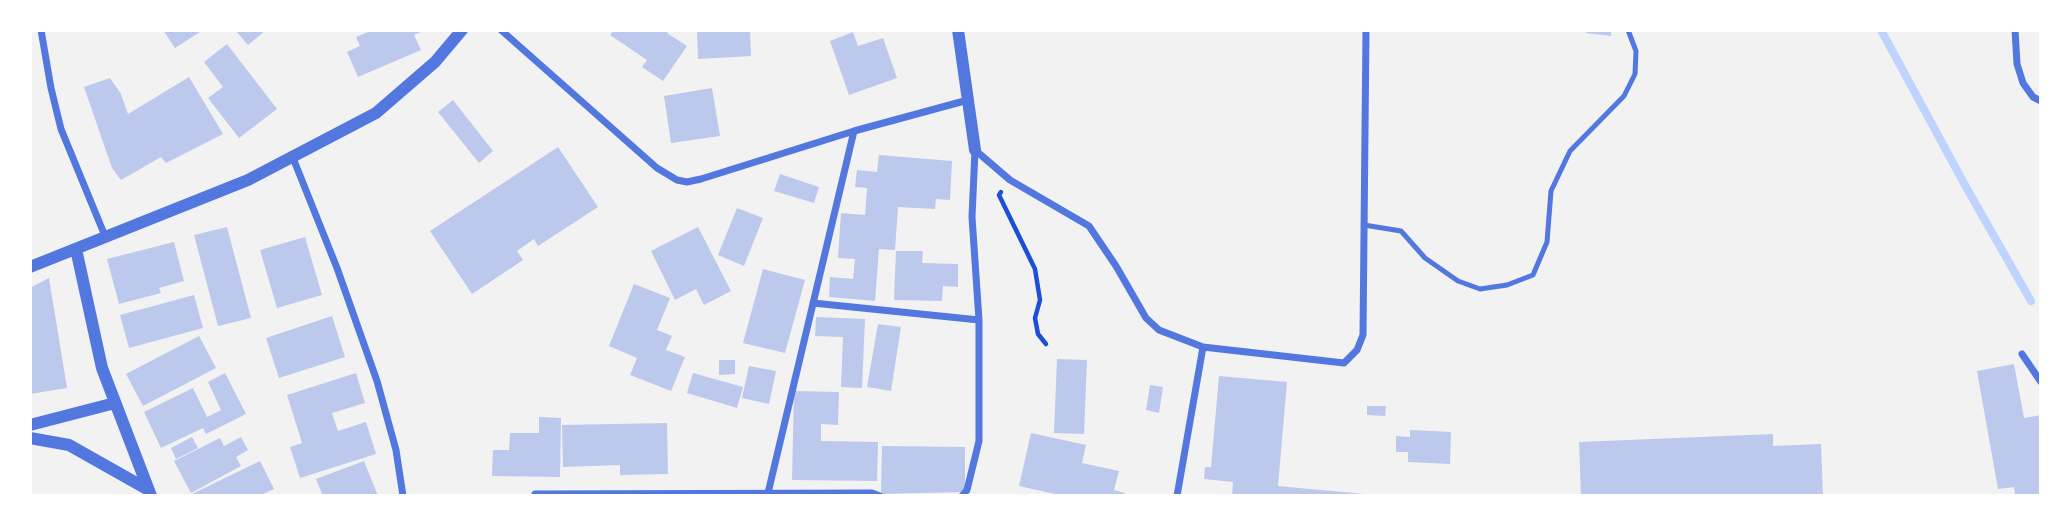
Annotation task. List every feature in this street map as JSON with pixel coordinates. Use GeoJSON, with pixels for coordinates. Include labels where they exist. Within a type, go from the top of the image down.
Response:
{"type":"FeatureCollection","features":[{"type":"Feature","properties":{"kind":"street"},"geometry":{"type":"LineString","coordinates":[[41,30],[61,129],[105,236]]}},
{"type":"Feature","properties":{"kind":"street"},"geometry":{"type":"LineString","coordinates":[[30,267],[241,183],[376,113],[435,62],[462,30]]}},
{"type":"Feature","properties":{"kind":"street"},"geometry":{"type":"LineString","coordinates":[[501,30],[657,168],[677,180],[701,179],[854,131],[968,100]]}},
{"type":"Feature","properties":{"kind":"street"},"geometry":{"type":"LineString","coordinates":[[958,30],[975,150],[972,217],[979,320],[979,440],[967,490],[962,496]]}},
{"type":"Feature","properties":{"kind":"street"},"geometry":{"type":"LineString","coordinates":[[975,150],[1010,180],[1089,226],[1146,318],[1159,330],[1203,347],[1343,363],[1357,350],[1363,335],[1366,30]]}},
{"type":"Feature","properties":{"kind":"street"},"geometry":{"type":"LineString","coordinates":[[2015,30],[2017,64],[2023,83],[2033,97],[2041,101]]}},
{"type":"Feature","properties":{"kind":"street"},"geometry":{"type":"LineString","coordinates":[[768,493],[854,131]]}},
{"type":"Feature","properties":{"kind":"street"},"geometry":{"type":"LineString","coordinates":[[293,158],[337,268],[377,381],[396,450],[403,496]]}},
{"type":"Feature","properties":{"kind":"street"},"geometry":{"type":"LineString","coordinates":[[76,249],[102,368],[149,493]]}},
{"type":"Feature","properties":{"kind":"street"},"geometry":{"type":"LineString","coordinates":[[813,303],[979,320]]}},
{"type":"Feature","properties":{"kind":"street"},"geometry":{"type":"LineString","coordinates":[[1177,496],[1203,347]]}},
{"type":"Feature","properties":{"kind":"street"},"geometry":{"type":"LineString","coordinates":[[2022,354],[2041,382]]}},
{"type":"Feature","properties":{"kind":"street"},"geometry":{"type":"LineString","coordinates":[[30,425],[115,403]]}},
{"type":"Feature","properties":{"kind":"street"},"geometry":{"type":"LineString","coordinates":[[30,438],[69,445],[149,493]]}},
{"type":"Feature","properties":{"kind":"street"},"geometry":{"type":"LineString","coordinates":[[535,494],[872,493],[880,496]]}},
{"type":"Feature","properties":{"kind":"lane"},"geometry":{"type":"LineString","coordinates":[[1364,225],[1401,231],[1425,258],[1458,281],[1480,289],[1507,285],[1534,275],[1547,242],[1550,191],[1570,151],[1624,96],[1635,74],[1636,51],[1628,30]]}},
{"type":"Feature","properties":{"kind":"path"},"geometry":{"type":"LineString","coordinates":[[1010,180],[999,195],[1035,269],[1040,300],[1035,318],[1038,334],[1046,344]]}},
{"type":"Feature","properties":{"kind":"building"},"geometry":{"type":"Polygon","coordinates":[[[163,30],[203,30],[175,48],[163,30]]]}},
{"type":"Feature","properties":{"kind":"building"},"geometry":{"type":"Polygon","coordinates":[[[235,30],[266,30],[248,45],[235,30]]]}},
{"type":"Feature","properties":{"kind":"building"},"geometry":{"type":"Polygon","coordinates":[[[373,30],[425,30],[414,35],[421,50],[358,77],[347,52],[360,46],[356,37],[373,30]]]}},
{"type":"Feature","properties":{"kind":"building"},"geometry":{"type":"Polygon","coordinates":[[[614,30],[670,30],[667,33],[687,46],[663,81],[642,67],[647,60],[610,35],[614,30]]]}},
{"type":"Feature","properties":{"kind":"building"},"geometry":{"type":"Polygon","coordinates":[[[697,30],[750,30],[751,56],[698,59],[697,30]]]}},
{"type":"Feature","properties":{"kind":"building"},"geometry":{"type":"Polygon","coordinates":[[[1586,30],[1611,30],[1611,36],[1586,33],[1586,30]]]}},
{"type":"Feature","properties":{"kind":"building"},"geometry":{"type":"Polygon","coordinates":[[[853,32],[858,46],[883,38],[897,78],[849,95],[830,41],[853,32]]]}},
{"type":"Feature","properties":{"kind":"building"},"geometry":{"type":"Polygon","coordinates":[[[227,44],[277,109],[239,138],[208,98],[223,87],[204,62],[227,44]]]}},
{"type":"Feature","properties":{"kind":"building"},"geometry":{"type":"Polygon","coordinates":[[[189,77],[223,134],[166,163],[161,157],[121,180],[112,168],[84,87],[110,78],[121,94],[128,114],[189,77]]]}},
{"type":"Feature","properties":{"kind":"building"},"geometry":{"type":"Polygon","coordinates":[[[712,88],[720,136],[671,143],[664,96],[712,88]]]}},
{"type":"Feature","properties":{"kind":"building"},"geometry":{"type":"Polygon","coordinates":[[[453,100],[493,151],[479,163],[438,112],[453,100]]]}},
{"type":"Feature","properties":{"kind":"building"},"geometry":{"type":"Polygon","coordinates":[[[558,147],[598,207],[538,246],[534,239],[517,251],[523,260],[472,294],[430,231],[558,147]]]}},
{"type":"Feature","properties":{"kind":"building"},"geometry":{"type":"Polygon","coordinates":[[[879,155],[952,161],[950,200],[936,199],[935,209],[898,207],[895,250],[879,249],[875,301],[829,297],[830,277],[853,279],[855,259],[838,258],[841,213],[865,215],[867,188],[855,187],[857,170],[877,172],[879,155]]]}},
{"type":"Feature","properties":{"kind":"building"},"geometry":{"type":"Polygon","coordinates":[[[780,174],[819,187],[814,203],[774,191],[780,174]]]}},
{"type":"Feature","properties":{"kind":"building"},"geometry":{"type":"Polygon","coordinates":[[[737,208],[763,218],[744,266],[718,255],[737,208]]]}},
{"type":"Feature","properties":{"kind":"building"},"geometry":{"type":"Polygon","coordinates":[[[227,227],[251,318],[218,326],[194,235],[227,227]]]}},
{"type":"Feature","properties":{"kind":"building"},"geometry":{"type":"Polygon","coordinates":[[[698,227],[731,291],[704,305],[696,289],[675,300],[651,251],[698,227]]]}},
{"type":"Feature","properties":{"kind":"building"},"geometry":{"type":"Polygon","coordinates":[[[305,237],[322,295],[277,308],[260,250],[305,237]]]}},
{"type":"Feature","properties":{"kind":"building"},"geometry":{"type":"Polygon","coordinates":[[[174,242],[184,281],[159,288],[161,293],[119,304],[107,259],[174,242]]]}},
{"type":"Feature","properties":{"kind":"building"},"geometry":{"type":"Polygon","coordinates":[[[896,251],[923,251],[922,263],[958,264],[958,287],[943,286],[942,301],[894,300],[896,251]]]}},
{"type":"Feature","properties":{"kind":"building"},"geometry":{"type":"Polygon","coordinates":[[[763,269],[805,280],[785,353],[743,343],[763,269]]]}},
{"type":"Feature","properties":{"kind":"building"},"geometry":{"type":"Polygon","coordinates":[[[49,278],[67,388],[30,394],[30,288],[49,278]]]}},
{"type":"Feature","properties":{"kind":"building"},"geometry":{"type":"Polygon","coordinates":[[[634,284],[670,298],[657,330],[672,336],[666,350],[685,357],[671,391],[630,375],[637,358],[609,346],[634,284]]]}},
{"type":"Feature","properties":{"kind":"building"},"geometry":{"type":"Polygon","coordinates":[[[194,295],[203,328],[129,348],[120,315],[194,295]]]}},
{"type":"Feature","properties":{"kind":"building"},"geometry":{"type":"Polygon","coordinates":[[[332,316],[345,357],[279,378],[266,338],[332,316]]]}},
{"type":"Feature","properties":{"kind":"building"},"geometry":{"type":"Polygon","coordinates":[[[816,317],[865,319],[862,388],[841,387],[843,337],[815,336],[816,317]]]}},
{"type":"Feature","properties":{"kind":"building"},"geometry":{"type":"Polygon","coordinates":[[[878,324],[901,327],[891,391],[867,387],[878,324]]]}},
{"type":"Feature","properties":{"kind":"building"},"geometry":{"type":"Polygon","coordinates":[[[199,336],[216,368],[143,406],[126,374],[199,336]]]}},
{"type":"Feature","properties":{"kind":"building"},"geometry":{"type":"Polygon","coordinates":[[[1057,359],[1087,360],[1084,434],[1054,433],[1057,359]]]}},
{"type":"Feature","properties":{"kind":"building"},"geometry":{"type":"Polygon","coordinates":[[[719,360],[735,360],[735,374],[719,375],[719,360]]]}},
{"type":"Feature","properties":{"kind":"building"},"geometry":{"type":"Polygon","coordinates":[[[2014,364],[2024,418],[2041,415],[2041,496],[2015,496],[2014,487],[1998,489],[1977,371],[2014,364]]]}},
{"type":"Feature","properties":{"kind":"building"},"geometry":{"type":"Polygon","coordinates":[[[749,366],[776,371],[769,404],[742,398],[749,366]]]}},
{"type":"Feature","properties":{"kind":"building"},"geometry":{"type":"Polygon","coordinates":[[[225,373],[246,414],[206,434],[203,428],[161,448],[144,412],[193,388],[207,417],[221,410],[208,382],[225,373]]]}},
{"type":"Feature","properties":{"kind":"building"},"geometry":{"type":"Polygon","coordinates":[[[356,373],[365,403],[332,413],[338,431],[366,422],[376,454],[300,478],[290,447],[302,443],[287,395],[356,373]]]}},
{"type":"Feature","properties":{"kind":"building"},"geometry":{"type":"Polygon","coordinates":[[[693,373],[743,387],[737,408],[687,393],[693,373]]]}},
{"type":"Feature","properties":{"kind":"building"},"geometry":{"type":"Polygon","coordinates":[[[1219,376],[1287,382],[1278,486],[1364,494],[1363,496],[1232,496],[1233,482],[1204,479],[1205,467],[1211,467],[1219,376]]]}},
{"type":"Feature","properties":{"kind":"building"},"geometry":{"type":"Polygon","coordinates":[[[1150,385],[1163,387],[1159,413],[1146,410],[1150,385]]]}},
{"type":"Feature","properties":{"kind":"building"},"geometry":{"type":"Polygon","coordinates":[[[794,391],[839,392],[838,425],[821,424],[821,441],[878,442],[877,481],[792,480],[794,391]]]}},
{"type":"Feature","properties":{"kind":"building"},"geometry":{"type":"Polygon","coordinates":[[[1367,406],[1386,406],[1385,416],[1367,415],[1367,406]]]}},
{"type":"Feature","properties":{"kind":"building"},"geometry":{"type":"Polygon","coordinates":[[[539,417],[561,418],[560,477],[492,476],[493,450],[509,450],[510,433],[539,433],[539,417]]]}},
{"type":"Feature","properties":{"kind":"building"},"geometry":{"type":"Polygon","coordinates":[[[667,423],[668,474],[620,475],[620,465],[563,467],[562,425],[667,423]]]}},
{"type":"Feature","properties":{"kind":"building"},"geometry":{"type":"Polygon","coordinates":[[[1410,430],[1451,432],[1450,464],[1408,462],[1408,452],[1396,452],[1396,436],[1410,437],[1410,430]]]}},
{"type":"Feature","properties":{"kind":"building"},"geometry":{"type":"Polygon","coordinates":[[[1031,433],[1086,445],[1082,463],[1119,471],[1114,490],[1125,493],[1124,496],[1064,496],[1019,486],[1031,433]]]}},
{"type":"Feature","properties":{"kind":"building"},"geometry":{"type":"Polygon","coordinates":[[[1773,434],[1773,446],[1821,444],[1823,496],[1581,496],[1579,442],[1773,434]]]}},
{"type":"Feature","properties":{"kind":"building"},"geometry":{"type":"Polygon","coordinates":[[[192,437],[198,448],[176,459],[171,448],[192,437]]]}},
{"type":"Feature","properties":{"kind":"building"},"geometry":{"type":"Polygon","coordinates":[[[241,437],[248,450],[236,457],[241,466],[191,493],[174,461],[220,438],[224,446],[241,437]]]}},
{"type":"Feature","properties":{"kind":"building"},"geometry":{"type":"Polygon","coordinates":[[[882,446],[965,447],[965,492],[881,494],[882,446]]]}},
{"type":"Feature","properties":{"kind":"building"},"geometry":{"type":"Polygon","coordinates":[[[260,461],[274,489],[259,496],[188,496],[260,461]]]}},
{"type":"Feature","properties":{"kind":"building"},"geometry":{"type":"Polygon","coordinates":[[[364,461],[378,496],[323,496],[316,479],[364,461]]]}},
{"type":"Feature","properties":{"kind":"waterway"},"geometry":{"type":"LineString","coordinates":[[1881,30],[2031,301]]}}]}
